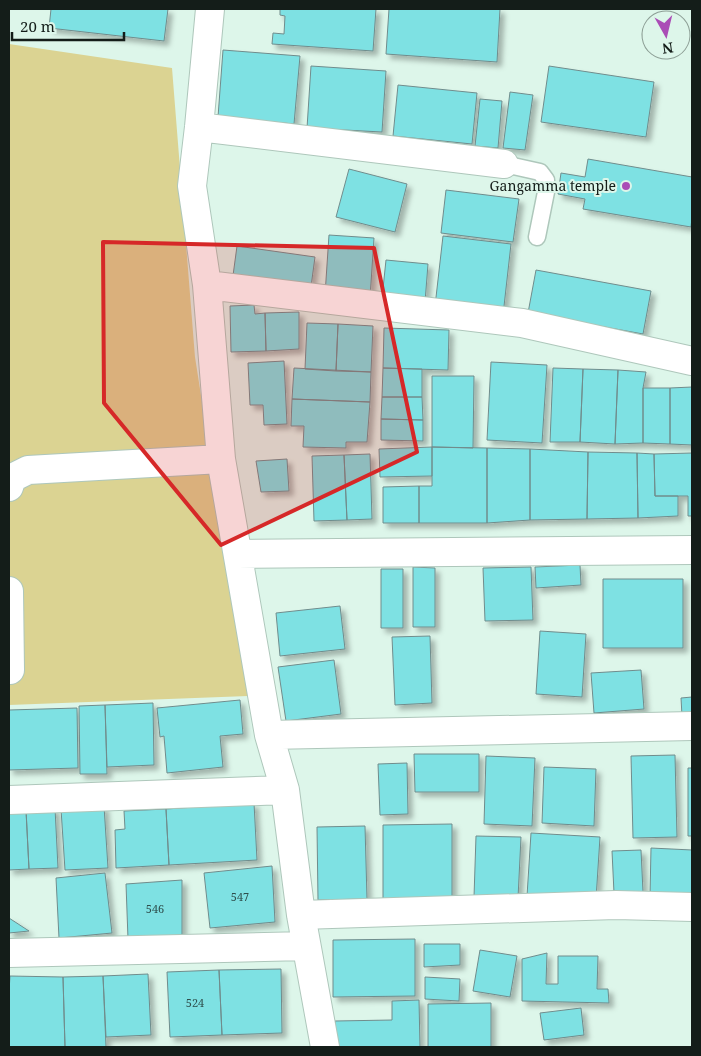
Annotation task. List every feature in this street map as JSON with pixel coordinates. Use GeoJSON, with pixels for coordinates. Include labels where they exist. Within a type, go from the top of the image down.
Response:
{"type":"FeatureCollection","features":[{"type":"Feature","properties":{"kind":"street"},"geometry":{"type":"LineString","coordinates":[[210,9],[192,186],[207,285],[221,459],[269,734],[285,790],[301,915],[325,1047]]}},
{"type":"Feature","properties":{"kind":"street"},"geometry":{"type":"LineString","coordinates":[[199,127],[504,164]]}},
{"type":"Feature","properties":{"kind":"street"},"geometry":{"type":"LineString","coordinates":[[207,285],[522,323],[692,361]]}},
{"type":"Feature","properties":{"kind":"street"},"geometry":{"type":"LineString","coordinates":[[9,487],[12,478],[28,470],[221,459]]}},
{"type":"Feature","properties":{"kind":"street"},"geometry":{"type":"LineString","coordinates":[[238,554],[692,550]]}},
{"type":"Feature","properties":{"kind":"street"},"geometry":{"type":"LineString","coordinates":[[9,591],[10,670]]}},
{"type":"Feature","properties":{"kind":"street"},"geometry":{"type":"LineString","coordinates":[[269,734],[692,726]]}},
{"type":"Feature","properties":{"kind":"street"},"geometry":{"type":"LineString","coordinates":[[9,800],[285,790]]}},
{"type":"Feature","properties":{"kind":"street"},"geometry":{"type":"LineString","coordinates":[[301,915],[616,905],[692,906]]}},
{"type":"Feature","properties":{"kind":"street"},"geometry":{"type":"LineString","coordinates":[[9,953],[306,946]]}},
{"type":"Feature","properties":{"kind":"lane"},"geometry":{"type":"LineString","coordinates":[[504,164],[540,172],[546,180],[546,192],[537,238]]}},
{"type":"Feature","properties":{"kind":"highlighted area"},"geometry":{"type":"Polygon","coordinates":[[[103,242],[374,248],[417,452],[221,545],[104,403],[103,242]]]}},
{"type":"Feature","properties":{"kind":"shaded area"},"geometry":{"type":"Polygon","coordinates":[[[9,44],[172,68],[195,357],[248,696],[9,705],[9,44]]]}},
{"type":"Feature","properties":{"kind":"building"},"geometry":{"type":"Polygon","coordinates":[[[51,9],[168,9],[164,41],[49,28],[51,9]]]}},
{"type":"Feature","properties":{"kind":"building"},"geometry":{"type":"Polygon","coordinates":[[[280,9],[376,9],[373,51],[272,44],[273,33],[284,34],[285,16],[280,15],[280,9]]]}},
{"type":"Feature","properties":{"kind":"building"},"geometry":{"type":"Polygon","coordinates":[[[389,9],[500,9],[497,62],[386,54],[389,9]]]}},
{"type":"Feature","properties":{"kind":"building"},"geometry":{"type":"Polygon","coordinates":[[[223,50],[300,56],[294,124],[218,117],[223,50]]]}},
{"type":"Feature","properties":{"kind":"building"},"geometry":{"type":"Polygon","coordinates":[[[311,66],[386,71],[382,132],[307,128],[311,66]]]}},
{"type":"Feature","properties":{"kind":"building"},"geometry":{"type":"Polygon","coordinates":[[[549,66],[654,82],[646,137],[541,122],[549,66]]]}},
{"type":"Feature","properties":{"kind":"building"},"geometry":{"type":"Polygon","coordinates":[[[398,85],[477,93],[472,144],[393,136],[398,85]]]}},
{"type":"Feature","properties":{"kind":"building"},"geometry":{"type":"Polygon","coordinates":[[[510,92],[533,95],[525,150],[503,148],[510,92]]]}},
{"type":"Feature","properties":{"kind":"building"},"geometry":{"type":"Polygon","coordinates":[[[480,99],[502,101],[498,148],[475,146],[480,99]]]}},
{"type":"Feature","properties":{"kind":"building","name":"Gangamma temple"},"geometry":{"type":"Polygon","coordinates":[[[588,159],[692,177],[691,227],[583,209],[585,199],[558,194],[561,173],[585,177],[588,159]]]}},
{"type":"Feature","properties":{"kind":"building"},"geometry":{"type":"Polygon","coordinates":[[[349,169],[407,184],[395,232],[336,217],[349,169]]]}},
{"type":"Feature","properties":{"kind":"building"},"geometry":{"type":"Polygon","coordinates":[[[446,190],[519,199],[513,242],[441,233],[446,190]]]}},
{"type":"Feature","properties":{"kind":"building"},"geometry":{"type":"Polygon","coordinates":[[[329,235],[374,238],[370,298],[325,295],[329,235]]]}},
{"type":"Feature","properties":{"kind":"building"},"geometry":{"type":"Polygon","coordinates":[[[443,236],[511,244],[503,315],[435,306],[443,236]]]}},
{"type":"Feature","properties":{"kind":"building"},"geometry":{"type":"Polygon","coordinates":[[[237,246],[315,257],[310,294],[232,283],[237,246]]]}},
{"type":"Feature","properties":{"kind":"building"},"geometry":{"type":"Polygon","coordinates":[[[386,260],[428,264],[425,302],[382,298],[386,260]]]}},
{"type":"Feature","properties":{"kind":"building"},"geometry":{"type":"Polygon","coordinates":[[[536,270],[651,291],[643,334],[528,313],[536,270]]]}},
{"type":"Feature","properties":{"kind":"building"},"geometry":{"type":"Polygon","coordinates":[[[254,305],[255,314],[265,313],[266,351],[231,352],[230,306],[254,305]]]}},
{"type":"Feature","properties":{"kind":"building"},"geometry":{"type":"Polygon","coordinates":[[[299,312],[299,349],[266,351],[265,313],[299,312]]]}},
{"type":"Feature","properties":{"kind":"building"},"geometry":{"type":"Polygon","coordinates":[[[307,323],[338,324],[336,371],[305,369],[307,323]]]}},
{"type":"Feature","properties":{"kind":"building"},"geometry":{"type":"Polygon","coordinates":[[[338,324],[373,326],[371,372],[336,371],[338,324]]]}},
{"type":"Feature","properties":{"kind":"building"},"geometry":{"type":"Polygon","coordinates":[[[384,328],[449,330],[448,370],[383,368],[384,328]]]}},
{"type":"Feature","properties":{"kind":"building"},"geometry":{"type":"Polygon","coordinates":[[[284,361],[287,424],[264,425],[263,405],[250,405],[248,363],[284,361]]]}},
{"type":"Feature","properties":{"kind":"building"},"geometry":{"type":"Polygon","coordinates":[[[491,362],[547,365],[542,443],[487,440],[491,362]]]}},
{"type":"Feature","properties":{"kind":"building"},"geometry":{"type":"Polygon","coordinates":[[[294,368],[371,372],[370,402],[292,399],[294,368]]]}},
{"type":"Feature","properties":{"kind":"building"},"geometry":{"type":"Polygon","coordinates":[[[383,368],[422,369],[422,397],[382,397],[383,368]]]}},
{"type":"Feature","properties":{"kind":"building"},"geometry":{"type":"Polygon","coordinates":[[[553,368],[583,369],[580,442],[550,442],[553,368]]]}},
{"type":"Feature","properties":{"kind":"building"},"geometry":{"type":"Polygon","coordinates":[[[583,369],[618,370],[615,444],[580,442],[583,369]]]}},
{"type":"Feature","properties":{"kind":"building"},"geometry":{"type":"Polygon","coordinates":[[[618,370],[646,372],[643,388],[643,443],[615,444],[618,370]]]}},
{"type":"Feature","properties":{"kind":"building"},"geometry":{"type":"Polygon","coordinates":[[[432,376],[474,376],[473,448],[432,447],[432,376]]]}},
{"type":"Feature","properties":{"kind":"building"},"geometry":{"type":"Polygon","coordinates":[[[692,387],[692,445],[670,444],[670,388],[692,387]]]}},
{"type":"Feature","properties":{"kind":"building"},"geometry":{"type":"Polygon","coordinates":[[[643,388],[670,388],[670,444],[643,443],[643,388]]]}},
{"type":"Feature","properties":{"kind":"building"},"geometry":{"type":"Polygon","coordinates":[[[382,397],[422,397],[423,420],[381,419],[382,397]]]}},
{"type":"Feature","properties":{"kind":"building"},"geometry":{"type":"Polygon","coordinates":[[[292,399],[370,402],[367,442],[346,442],[346,448],[303,447],[304,426],[291,426],[292,399]]]}},
{"type":"Feature","properties":{"kind":"building"},"geometry":{"type":"Polygon","coordinates":[[[381,419],[423,420],[423,441],[381,440],[381,419]]]}},
{"type":"Feature","properties":{"kind":"building"},"geometry":{"type":"Polygon","coordinates":[[[432,447],[487,448],[487,523],[419,523],[419,486],[432,486],[432,447]]]}},
{"type":"Feature","properties":{"kind":"building"},"geometry":{"type":"Polygon","coordinates":[[[432,447],[432,476],[380,477],[379,449],[432,447]]]}},
{"type":"Feature","properties":{"kind":"building"},"geometry":{"type":"Polygon","coordinates":[[[487,448],[530,449],[530,520],[487,523],[487,448]]]}},
{"type":"Feature","properties":{"kind":"building"},"geometry":{"type":"Polygon","coordinates":[[[530,449],[588,452],[587,519],[530,520],[530,449]]]}},
{"type":"Feature","properties":{"kind":"building"},"geometry":{"type":"Polygon","coordinates":[[[588,452],[637,453],[638,518],[587,519],[588,452]]]}},
{"type":"Feature","properties":{"kind":"building"},"geometry":{"type":"Polygon","coordinates":[[[637,453],[654,454],[655,496],[678,496],[678,516],[638,518],[637,453]]]}},
{"type":"Feature","properties":{"kind":"building"},"geometry":{"type":"Polygon","coordinates":[[[692,453],[692,516],[688,516],[688,496],[655,496],[654,454],[692,453]]]}},
{"type":"Feature","properties":{"kind":"building"},"geometry":{"type":"Polygon","coordinates":[[[370,454],[372,519],[347,520],[344,455],[370,454]]]}},
{"type":"Feature","properties":{"kind":"building"},"geometry":{"type":"Polygon","coordinates":[[[344,455],[347,520],[314,521],[312,456],[344,455]]]}},
{"type":"Feature","properties":{"kind":"building"},"geometry":{"type":"Polygon","coordinates":[[[287,459],[289,491],[261,492],[256,461],[287,459]]]}},
{"type":"Feature","properties":{"kind":"building"},"geometry":{"type":"Polygon","coordinates":[[[419,486],[419,523],[383,523],[383,487],[419,486]]]}},
{"type":"Feature","properties":{"kind":"building"},"geometry":{"type":"Polygon","coordinates":[[[580,565],[581,585],[536,588],[535,567],[580,565]]]}},
{"type":"Feature","properties":{"kind":"building"},"geometry":{"type":"Polygon","coordinates":[[[413,567],[435,568],[435,627],[413,627],[413,567]]]}},
{"type":"Feature","properties":{"kind":"building"},"geometry":{"type":"Polygon","coordinates":[[[531,567],[533,620],[485,621],[483,568],[531,567]]]}},
{"type":"Feature","properties":{"kind":"building"},"geometry":{"type":"Polygon","coordinates":[[[381,569],[403,569],[403,628],[381,628],[381,569]]]}},
{"type":"Feature","properties":{"kind":"building"},"geometry":{"type":"Polygon","coordinates":[[[603,579],[683,579],[683,648],[603,648],[603,579]]]}},
{"type":"Feature","properties":{"kind":"building"},"geometry":{"type":"Polygon","coordinates":[[[340,606],[345,649],[280,656],[276,613],[340,606]]]}},
{"type":"Feature","properties":{"kind":"building"},"geometry":{"type":"Polygon","coordinates":[[[540,631],[586,634],[582,697],[536,694],[540,631]]]}},
{"type":"Feature","properties":{"kind":"building"},"geometry":{"type":"Polygon","coordinates":[[[430,636],[432,703],[395,705],[392,637],[430,636]]]}},
{"type":"Feature","properties":{"kind":"building"},"geometry":{"type":"Polygon","coordinates":[[[334,660],[341,714],[286,721],[278,667],[334,660]]]}},
{"type":"Feature","properties":{"kind":"building"},"geometry":{"type":"Polygon","coordinates":[[[641,670],[644,709],[594,713],[591,673],[641,670]]]}},
{"type":"Feature","properties":{"kind":"building"},"geometry":{"type":"Polygon","coordinates":[[[692,697],[692,715],[682,716],[681,698],[692,697]]]}},
{"type":"Feature","properties":{"kind":"building"},"geometry":{"type":"Polygon","coordinates":[[[240,700],[243,734],[220,736],[223,767],[167,773],[164,736],[160,737],[157,708],[240,700]]]}},
{"type":"Feature","properties":{"kind":"building"},"geometry":{"type":"Polygon","coordinates":[[[153,703],[154,765],[107,767],[105,705],[153,703]]]}},
{"type":"Feature","properties":{"kind":"building"},"geometry":{"type":"Polygon","coordinates":[[[105,705],[107,774],[80,774],[79,706],[105,705]]]}},
{"type":"Feature","properties":{"kind":"building"},"geometry":{"type":"Polygon","coordinates":[[[77,708],[78,768],[9,770],[9,710],[77,708]]]}},
{"type":"Feature","properties":{"kind":"building"},"geometry":{"type":"Polygon","coordinates":[[[414,754],[479,754],[479,792],[415,792],[414,754]]]}},
{"type":"Feature","properties":{"kind":"building"},"geometry":{"type":"Polygon","coordinates":[[[675,755],[677,837],[633,838],[631,756],[675,755]]]}},
{"type":"Feature","properties":{"kind":"building"},"geometry":{"type":"Polygon","coordinates":[[[486,756],[535,758],[532,826],[484,824],[486,756]]]}},
{"type":"Feature","properties":{"kind":"building"},"geometry":{"type":"Polygon","coordinates":[[[407,763],[408,814],[380,815],[378,764],[407,763]]]}},
{"type":"Feature","properties":{"kind":"building"},"geometry":{"type":"Polygon","coordinates":[[[544,767],[596,769],[594,826],[542,823],[544,767]]]}},
{"type":"Feature","properties":{"kind":"building"},"geometry":{"type":"Polygon","coordinates":[[[688,768],[692,768],[692,836],[688,836],[688,768]]]}},
{"type":"Feature","properties":{"kind":"building"},"geometry":{"type":"Polygon","coordinates":[[[254,803],[257,860],[169,865],[166,809],[254,803]]]}},
{"type":"Feature","properties":{"kind":"building"},"geometry":{"type":"Polygon","coordinates":[[[104,806],[108,868],[65,870],[61,809],[104,806]]]}},
{"type":"Feature","properties":{"kind":"building"},"geometry":{"type":"Polygon","coordinates":[[[55,808],[58,868],[29,869],[26,810],[55,808]]]}},
{"type":"Feature","properties":{"kind":"building"},"geometry":{"type":"Polygon","coordinates":[[[166,809],[169,865],[116,868],[115,830],[125,829],[124,811],[166,809]]]}},
{"type":"Feature","properties":{"kind":"building"},"geometry":{"type":"Polygon","coordinates":[[[26,810],[29,869],[9,870],[9,811],[26,810]]]}},
{"type":"Feature","properties":{"kind":"building"},"geometry":{"type":"Polygon","coordinates":[[[452,824],[452,900],[383,900],[383,825],[452,824]]]}},
{"type":"Feature","properties":{"kind":"building"},"geometry":{"type":"Polygon","coordinates":[[[365,826],[367,899],[318,900],[317,827],[365,826]]]}},
{"type":"Feature","properties":{"kind":"building"},"geometry":{"type":"Polygon","coordinates":[[[531,833],[600,837],[596,899],[527,896],[531,833]]]}},
{"type":"Feature","properties":{"kind":"building"},"geometry":{"type":"Polygon","coordinates":[[[476,836],[521,837],[518,898],[474,897],[476,836]]]}},
{"type":"Feature","properties":{"kind":"building"},"geometry":{"type":"Polygon","coordinates":[[[651,848],[692,850],[692,898],[650,896],[651,848]]]}},
{"type":"Feature","properties":{"kind":"building"},"geometry":{"type":"Polygon","coordinates":[[[641,850],[643,892],[614,893],[612,851],[641,850]]]}},
{"type":"Feature","properties":{"kind":"building"},"geometry":{"type":"Polygon","coordinates":[[[272,866],[275,922],[210,928],[204,873],[272,866]]]}},
{"type":"Feature","properties":{"kind":"building"},"geometry":{"type":"Polygon","coordinates":[[[105,873],[112,933],[59,938],[56,878],[105,873]]]}},
{"type":"Feature","properties":{"kind":"building"},"geometry":{"type":"Polygon","coordinates":[[[182,880],[182,935],[128,939],[126,884],[182,880]]]}},
{"type":"Feature","properties":{"kind":"building"},"geometry":{"type":"Polygon","coordinates":[[[9,918],[29,931],[9,933],[9,918]]]}},
{"type":"Feature","properties":{"kind":"building"},"geometry":{"type":"Polygon","coordinates":[[[415,939],[415,996],[333,997],[333,940],[415,939]]]}},
{"type":"Feature","properties":{"kind":"building"},"geometry":{"type":"Polygon","coordinates":[[[424,944],[460,944],[460,965],[424,967],[424,944]]]}},
{"type":"Feature","properties":{"kind":"building"},"geometry":{"type":"Polygon","coordinates":[[[480,950],[517,956],[510,997],[473,991],[480,950]]]}},
{"type":"Feature","properties":{"kind":"building"},"geometry":{"type":"Polygon","coordinates":[[[547,953],[546,984],[558,984],[558,956],[598,956],[597,989],[608,989],[609,1003],[522,1001],[522,959],[547,953]]]}},
{"type":"Feature","properties":{"kind":"building"},"geometry":{"type":"Polygon","coordinates":[[[281,969],[282,1033],[222,1035],[219,970],[281,969]]]}},
{"type":"Feature","properties":{"kind":"building"},"geometry":{"type":"Polygon","coordinates":[[[219,970],[222,1035],[170,1037],[167,972],[219,970]]]}},
{"type":"Feature","properties":{"kind":"building"},"geometry":{"type":"Polygon","coordinates":[[[148,974],[151,1035],[106,1037],[103,976],[148,974]]]}},
{"type":"Feature","properties":{"kind":"building"},"geometry":{"type":"Polygon","coordinates":[[[10,976],[63,977],[65,1047],[9,1047],[10,976]]]}},
{"type":"Feature","properties":{"kind":"building"},"geometry":{"type":"Polygon","coordinates":[[[103,976],[106,1047],[65,1047],[63,977],[103,976]]]}},
{"type":"Feature","properties":{"kind":"building"},"geometry":{"type":"Polygon","coordinates":[[[425,977],[460,979],[459,1001],[425,999],[425,977]]]}},
{"type":"Feature","properties":{"kind":"building"},"geometry":{"type":"Polygon","coordinates":[[[419,1000],[420,1047],[336,1047],[335,1021],[392,1020],[392,1001],[419,1000]]]}},
{"type":"Feature","properties":{"kind":"building"},"geometry":{"type":"Polygon","coordinates":[[[491,1003],[491,1047],[428,1047],[428,1004],[491,1003]]]}},
{"type":"Feature","properties":{"kind":"building"},"geometry":{"type":"Polygon","coordinates":[[[581,1008],[584,1035],[544,1040],[540,1013],[581,1008]]]}},
{"type":"Feature","properties":{"kind":"place","name":"Gangamma temple"},"geometry":{"type":"Point","coordinates":[626,186]}}]}
